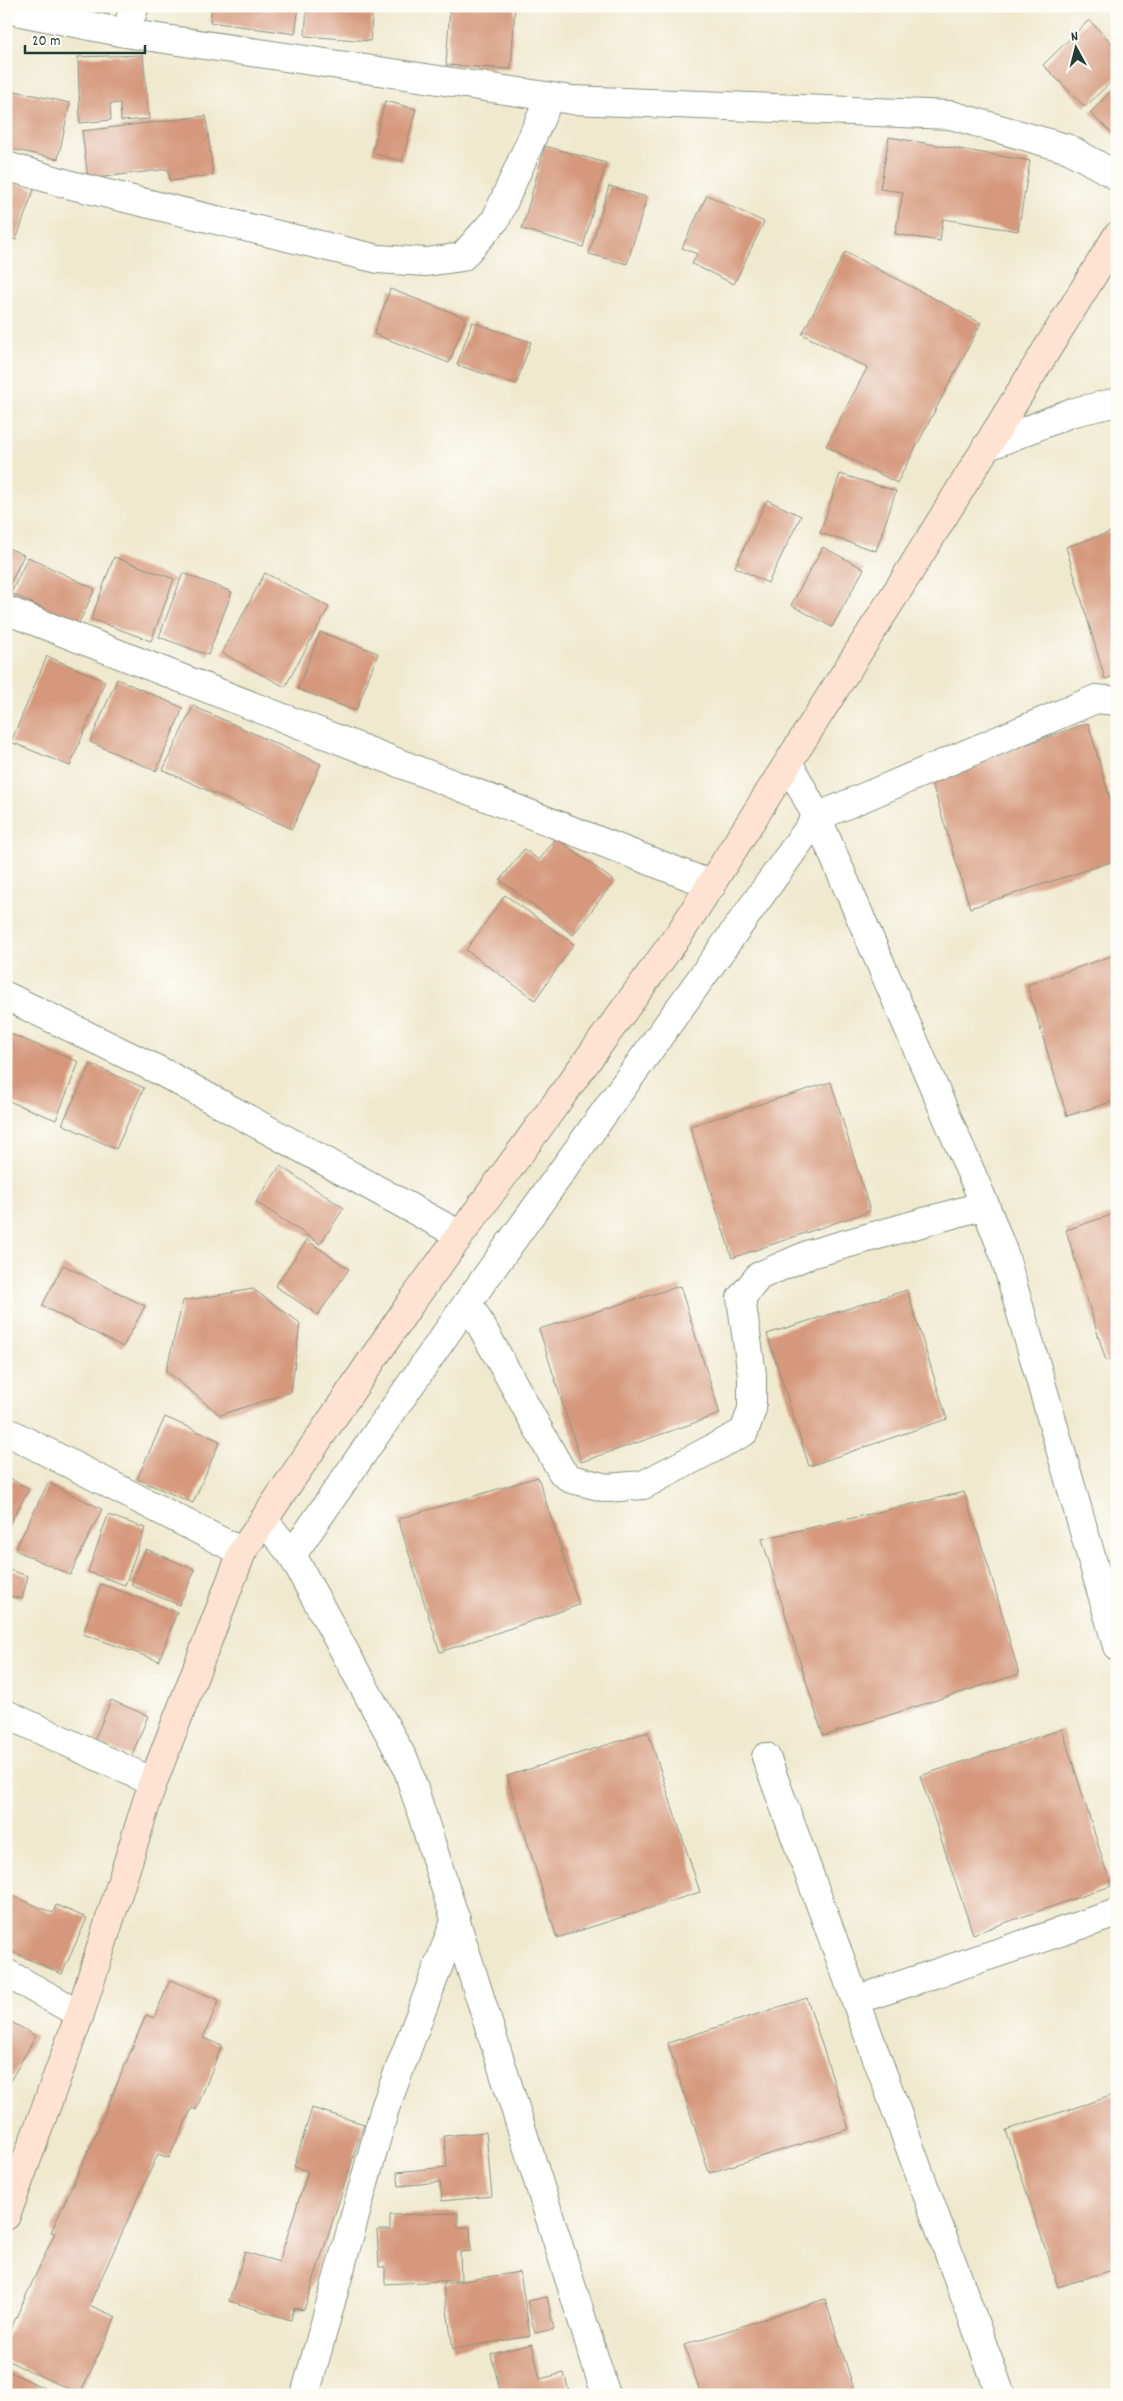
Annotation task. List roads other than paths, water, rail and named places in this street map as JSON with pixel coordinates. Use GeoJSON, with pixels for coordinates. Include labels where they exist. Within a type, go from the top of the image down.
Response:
{"type":"FeatureCollection","features":[{"type":"Feature","properties":{"kind":"street"},"geometry":{"type":"LineString","coordinates":[[125,33],[135,6]]}},
{"type":"Feature","properties":{"kind":"street"},"geometry":{"type":"LineString","coordinates":[[6,9],[125,33],[572,100],[951,115],[1069,148],[1117,176]]}},
{"type":"Feature","properties":{"kind":"street"},"geometry":{"type":"LineString","coordinates":[[6,166],[71,185],[378,259],[426,262],[462,257],[496,219],[550,97]]}},
{"type":"Feature","properties":{"kind":"street"},"geometry":{"type":"LineString","coordinates":[[6,2216],[80,2014],[153,1782],[242,1552],[410,1304],[680,933],[712,885],[1117,236]]}},
{"type":"Feature","properties":{"kind":"street"},"geometry":{"type":"LineString","coordinates":[[986,446],[1070,413],[1117,402]]}},
{"type":"Feature","properties":{"kind":"street"},"geometry":{"type":"LineString","coordinates":[[6,610],[712,885]]}},
{"type":"Feature","properties":{"kind":"street"},"geometry":{"type":"LineString","coordinates":[[292,1555],[468,1302],[817,817],[1096,699],[1117,701]]}},
{"type":"Feature","properties":{"kind":"street"},"geometry":{"type":"LineString","coordinates":[[788,764],[817,817],[985,1205],[1004,1254],[1117,1646]]}},
{"type":"Feature","properties":{"kind":"street"},"geometry":{"type":"LineString","coordinates":[[6,996],[162,1072],[460,1235]]}},
{"type":"Feature","properties":{"kind":"street"},"geometry":{"type":"LineString","coordinates":[[468,1302],[562,1472],[571,1479],[607,1488],[643,1485],[744,1432],[752,1408],[752,1375],[741,1298],[758,1276],[810,1254],[985,1205]]}},
{"type":"Feature","properties":{"kind":"street"},"geometry":{"type":"LineString","coordinates":[[6,1431],[242,1552]]}},
{"type":"Feature","properties":{"kind":"street"},"geometry":{"type":"LineString","coordinates":[[264,1520],[292,1555],[406,1764],[606,2395]]}},
{"type":"Feature","properties":{"kind":"street"},"geometry":{"type":"LineString","coordinates":[[6,1714],[153,1782]]}},
{"type":"Feature","properties":{"kind":"street"},"geometry":{"type":"LineString","coordinates":[[766,1757],[1001,2395]]}},
{"type":"Feature","properties":{"kind":"street"},"geometry":{"type":"LineString","coordinates":[[856,2000],[1117,1913]]}},
{"type":"Feature","properties":{"kind":"street"},"geometry":{"type":"LineString","coordinates":[[306,2395],[386,2108],[456,1919]]}},
{"type":"Feature","properties":{"kind":"street"},"geometry":{"type":"LineString","coordinates":[[6,1973],[80,2014]]}}]}
